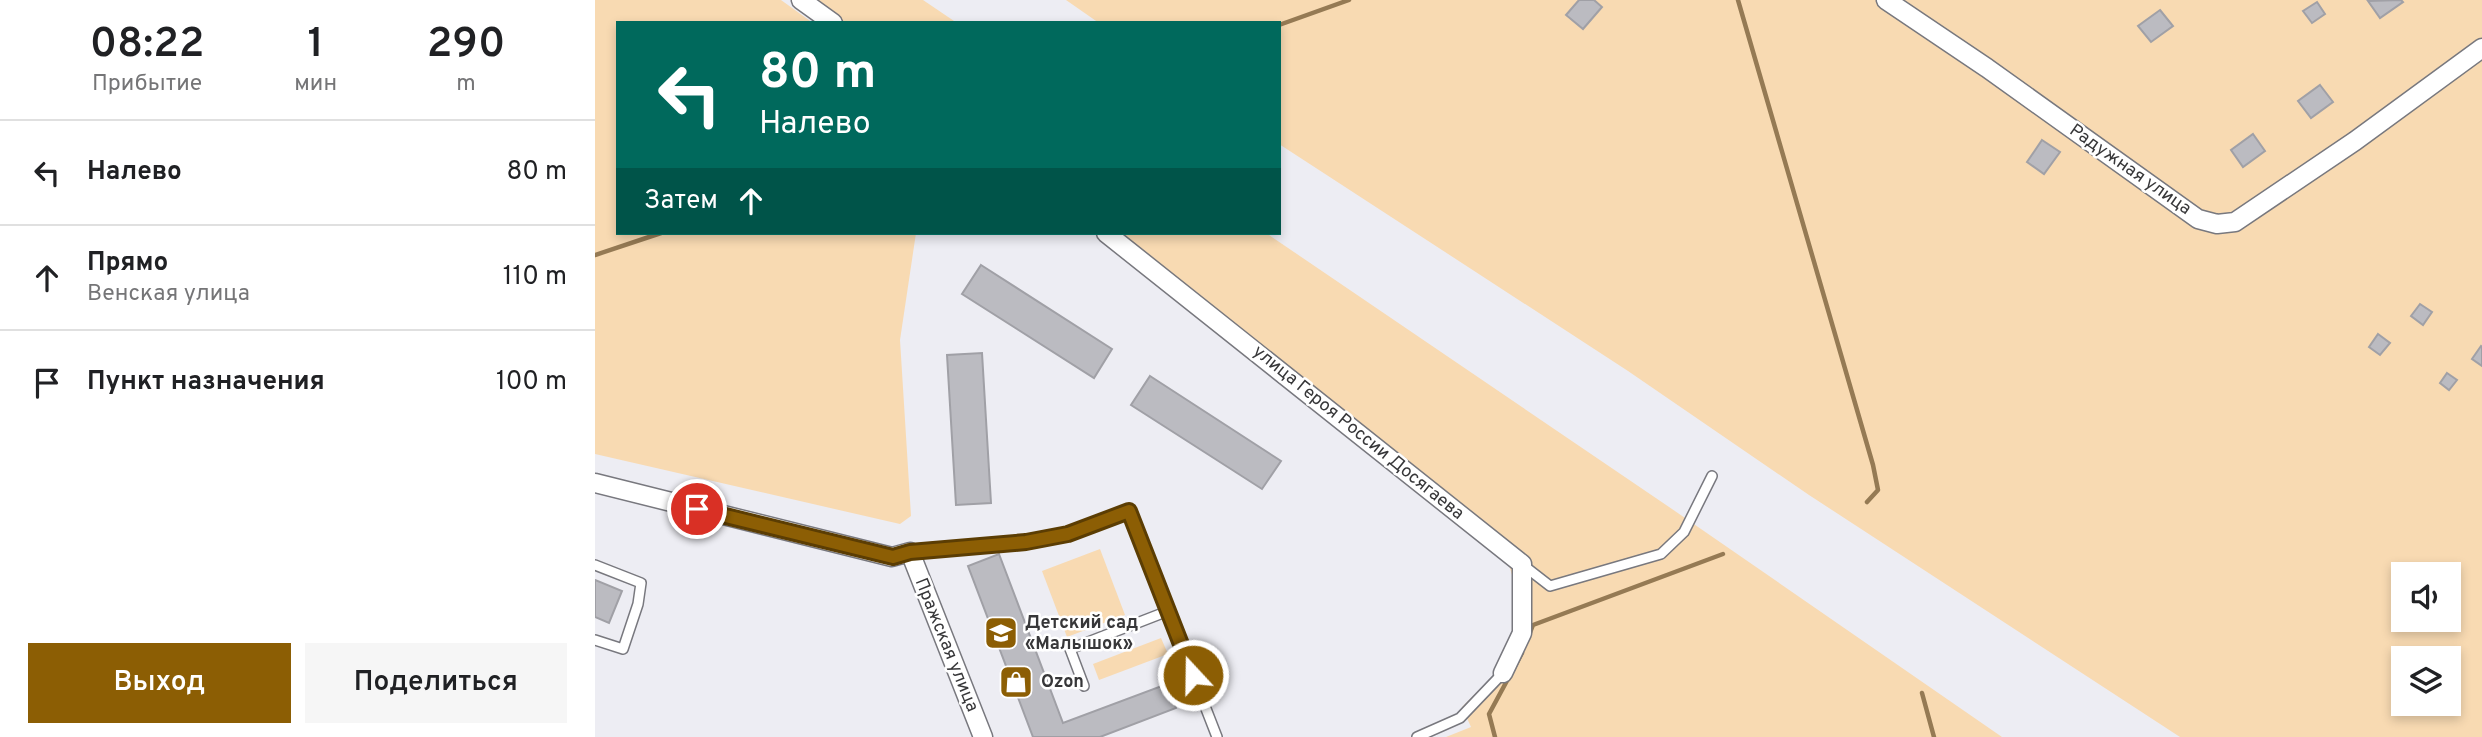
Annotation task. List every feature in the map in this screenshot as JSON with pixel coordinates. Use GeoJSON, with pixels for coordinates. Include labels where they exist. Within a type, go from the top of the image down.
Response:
{"type":"FeatureCollection","features":[{"type":"Feature","properties":{"kind":"street"},"geometry":{"type":"LineString","coordinates":[[801,0],[830,21]]}},
{"type":"Feature","properties":{"kind":"street","name":"Радужная улица"},"geometry":{"type":"LineString","coordinates":[[1886,0],[1987,68],[2198,219],[2217,224],[2235,222],[2354,141],[2482,48]]}},
{"type":"Feature","properties":{"kind":"street","name":"улица Героя России Досягаева"},"geometry":{"type":"LineString","coordinates":[[1109,235],[1522,564]]}},
{"type":"Feature","properties":{"kind":"street"},"geometry":{"type":"LineString","coordinates":[[595,483],[893,557],[910,552]]}},
{"type":"Feature","properties":{"kind":"street","name":"Пражская улица"},"geometry":{"type":"LineString","coordinates":[[910,552],[983,737]]}},
{"type":"Feature","properties":{"kind":"street"},"geometry":{"type":"LineString","coordinates":[[1503,673],[1522,634],[1522,564]]}},
{"type":"Feature","properties":{"kind":"lane"},"geometry":{"type":"LineString","coordinates":[[1522,564],[1550,586],[1661,554],[1684,532],[1712,476]]}},
{"type":"Feature","properties":{"kind":"lane"},"geometry":{"type":"LineString","coordinates":[[910,552],[1026,542],[1068,534],[1129,511],[1217,737]]}},
{"type":"Feature","properties":{"kind":"lane"},"geometry":{"type":"LineString","coordinates":[[595,565],[641,583],[638,604],[623,649],[595,640]]}},
{"type":"Feature","properties":{"kind":"lane"},"geometry":{"type":"LineString","coordinates":[[1084,686],[1070,649],[1168,611]]}},
{"type":"Feature","properties":{"kind":"lane"},"geometry":{"type":"LineString","coordinates":[[1417,737],[1460,718],[1503,673]]}},
{"type":"Feature","properties":{"kind":"shaded area"},"geometry":{"type":"Polygon","coordinates":[[[595,0],[781,0],[810,21],[616,21],[616,235],[916,235],[900,340],[911,516],[900,524],[595,454],[595,0]]]}},
{"type":"Feature","properties":{"kind":"shaded area"},"geometry":{"type":"Polygon","coordinates":[[[798,0],[923,0],[954,21],[824,21],[798,0]]]}},
{"type":"Feature","properties":{"kind":"shaded area"},"geometry":{"type":"Polygon","coordinates":[[[1066,0],[2482,0],[2482,737],[2180,737],[1809,495],[1628,371],[1281,145],[1281,21],[1096,21],[1066,0]]]}},
{"type":"Feature","properties":{"kind":"shaded area"},"geometry":{"type":"Polygon","coordinates":[[[1102,235],[1269,235],[2002,737],[1446,737],[1471,727],[1462,707],[1501,668],[1518,620],[1517,591],[1508,562],[1102,235]]]}},
{"type":"Feature","properties":{"kind":"shaded area"},"geometry":{"type":"Polygon","coordinates":[[[1100,549],[1125,615],[1067,637],[1042,571],[1100,549]]]}},
{"type":"Feature","properties":{"kind":"shaded area"},"geometry":{"type":"Polygon","coordinates":[[[1161,638],[1168,654],[1099,680],[1093,664],[1161,638]]]}},
{"type":"Feature","properties":{"kind":"building"},"geometry":{"type":"Polygon","coordinates":[[[1579,0],[1594,0],[1602,7],[1583,29],[1566,15],[1579,0]]]}},
{"type":"Feature","properties":{"kind":"building"},"geometry":{"type":"Polygon","coordinates":[[[2368,1],[2403,2],[2380,18],[2368,1]]]}},
{"type":"Feature","properties":{"kind":"building"},"geometry":{"type":"Polygon","coordinates":[[[2317,2],[2325,14],[2312,23],[2303,11],[2317,2]]]}},
{"type":"Feature","properties":{"kind":"building"},"geometry":{"type":"Polygon","coordinates":[[[2160,10],[2173,26],[2151,42],[2138,26],[2160,10]]]}},
{"type":"Feature","properties":{"kind":"building"},"geometry":{"type":"Polygon","coordinates":[[[2320,85],[2333,102],[2311,118],[2298,101],[2320,85]]]}},
{"type":"Feature","properties":{"kind":"building"},"geometry":{"type":"Polygon","coordinates":[[[2253,134],[2265,151],[2243,167],[2231,150],[2253,134]]]}},
{"type":"Feature","properties":{"kind":"building"},"geometry":{"type":"Polygon","coordinates":[[[2042,140],[2060,152],[2044,174],[2027,162],[2042,140]]]}},
{"type":"Feature","properties":{"kind":"building"},"geometry":{"type":"Polygon","coordinates":[[[981,265],[1112,349],[1094,378],[962,294],[981,265]]]}},
{"type":"Feature","properties":{"kind":"building"},"geometry":{"type":"Polygon","coordinates":[[[2420,304],[2432,312],[2423,325],[2411,316],[2420,304]]]}},
{"type":"Feature","properties":{"kind":"building"},"geometry":{"type":"Polygon","coordinates":[[[2378,334],[2390,343],[2380,355],[2369,347],[2378,334]]]}},
{"type":"Feature","properties":{"kind":"building"},"geometry":{"type":"Polygon","coordinates":[[[2482,347],[2482,366],[2472,359],[2482,347]]]}},
{"type":"Feature","properties":{"kind":"building"},"geometry":{"type":"Polygon","coordinates":[[[982,353],[991,503],[956,505],[947,355],[982,353]]]}},
{"type":"Feature","properties":{"kind":"building"},"geometry":{"type":"Polygon","coordinates":[[[2447,373],[2457,380],[2449,390],[2440,383],[2447,373]]]}},
{"type":"Feature","properties":{"kind":"building"},"geometry":{"type":"Polygon","coordinates":[[[1150,376],[1281,461],[1262,489],[1131,405],[1150,376]]]}},
{"type":"Feature","properties":{"kind":"building"},"geometry":{"type":"Polygon","coordinates":[[[999,554],[1063,723],[1167,684],[1176,708],[1100,737],[1033,737],[968,566],[999,554]]]}},
{"type":"Feature","properties":{"kind":"building"},"geometry":{"type":"Polygon","coordinates":[[[595,580],[622,591],[609,623],[595,617],[595,580]]]}},
{"type":"Feature","properties":{"kind":"waterway"},"geometry":{"type":"LineString","coordinates":[[1281,24],[1349,0]]}},
{"type":"Feature","properties":{"kind":"waterway"},"geometry":{"type":"LineString","coordinates":[[1738,0],[1873,465],[1878,490],[1867,502]]}},
{"type":"Feature","properties":{"kind":"waterway"},"geometry":{"type":"LineString","coordinates":[[595,255],[655,235]]}},
{"type":"Feature","properties":{"kind":"waterway"},"geometry":{"type":"LineString","coordinates":[[1529,635],[1533,625],[1723,554]]}},
{"type":"Feature","properties":{"kind":"waterway"},"geometry":{"type":"LineString","coordinates":[[1495,737],[1489,714],[1522,653]]}},
{"type":"Feature","properties":{"kind":"waterway"},"geometry":{"type":"LineString","coordinates":[[1922,693],[1934,737]]}},
{"type":"Feature","properties":{"kind":"place","name":"Детский сад «Малышок»"},"geometry":{"type":"Point","coordinates":[1001,633]}},
{"type":"Feature","properties":{"kind":"place","name":"Ozon"},"geometry":{"type":"Point","coordinates":[1016,682]}},
{"type":"Feature","properties":{"kind":"route"},"geometry":{"type":"LineString","coordinates":[[697,509],[893,557],[910,552],[1026,542],[1068,534],[1129,511],[1193,675]]}}]}
